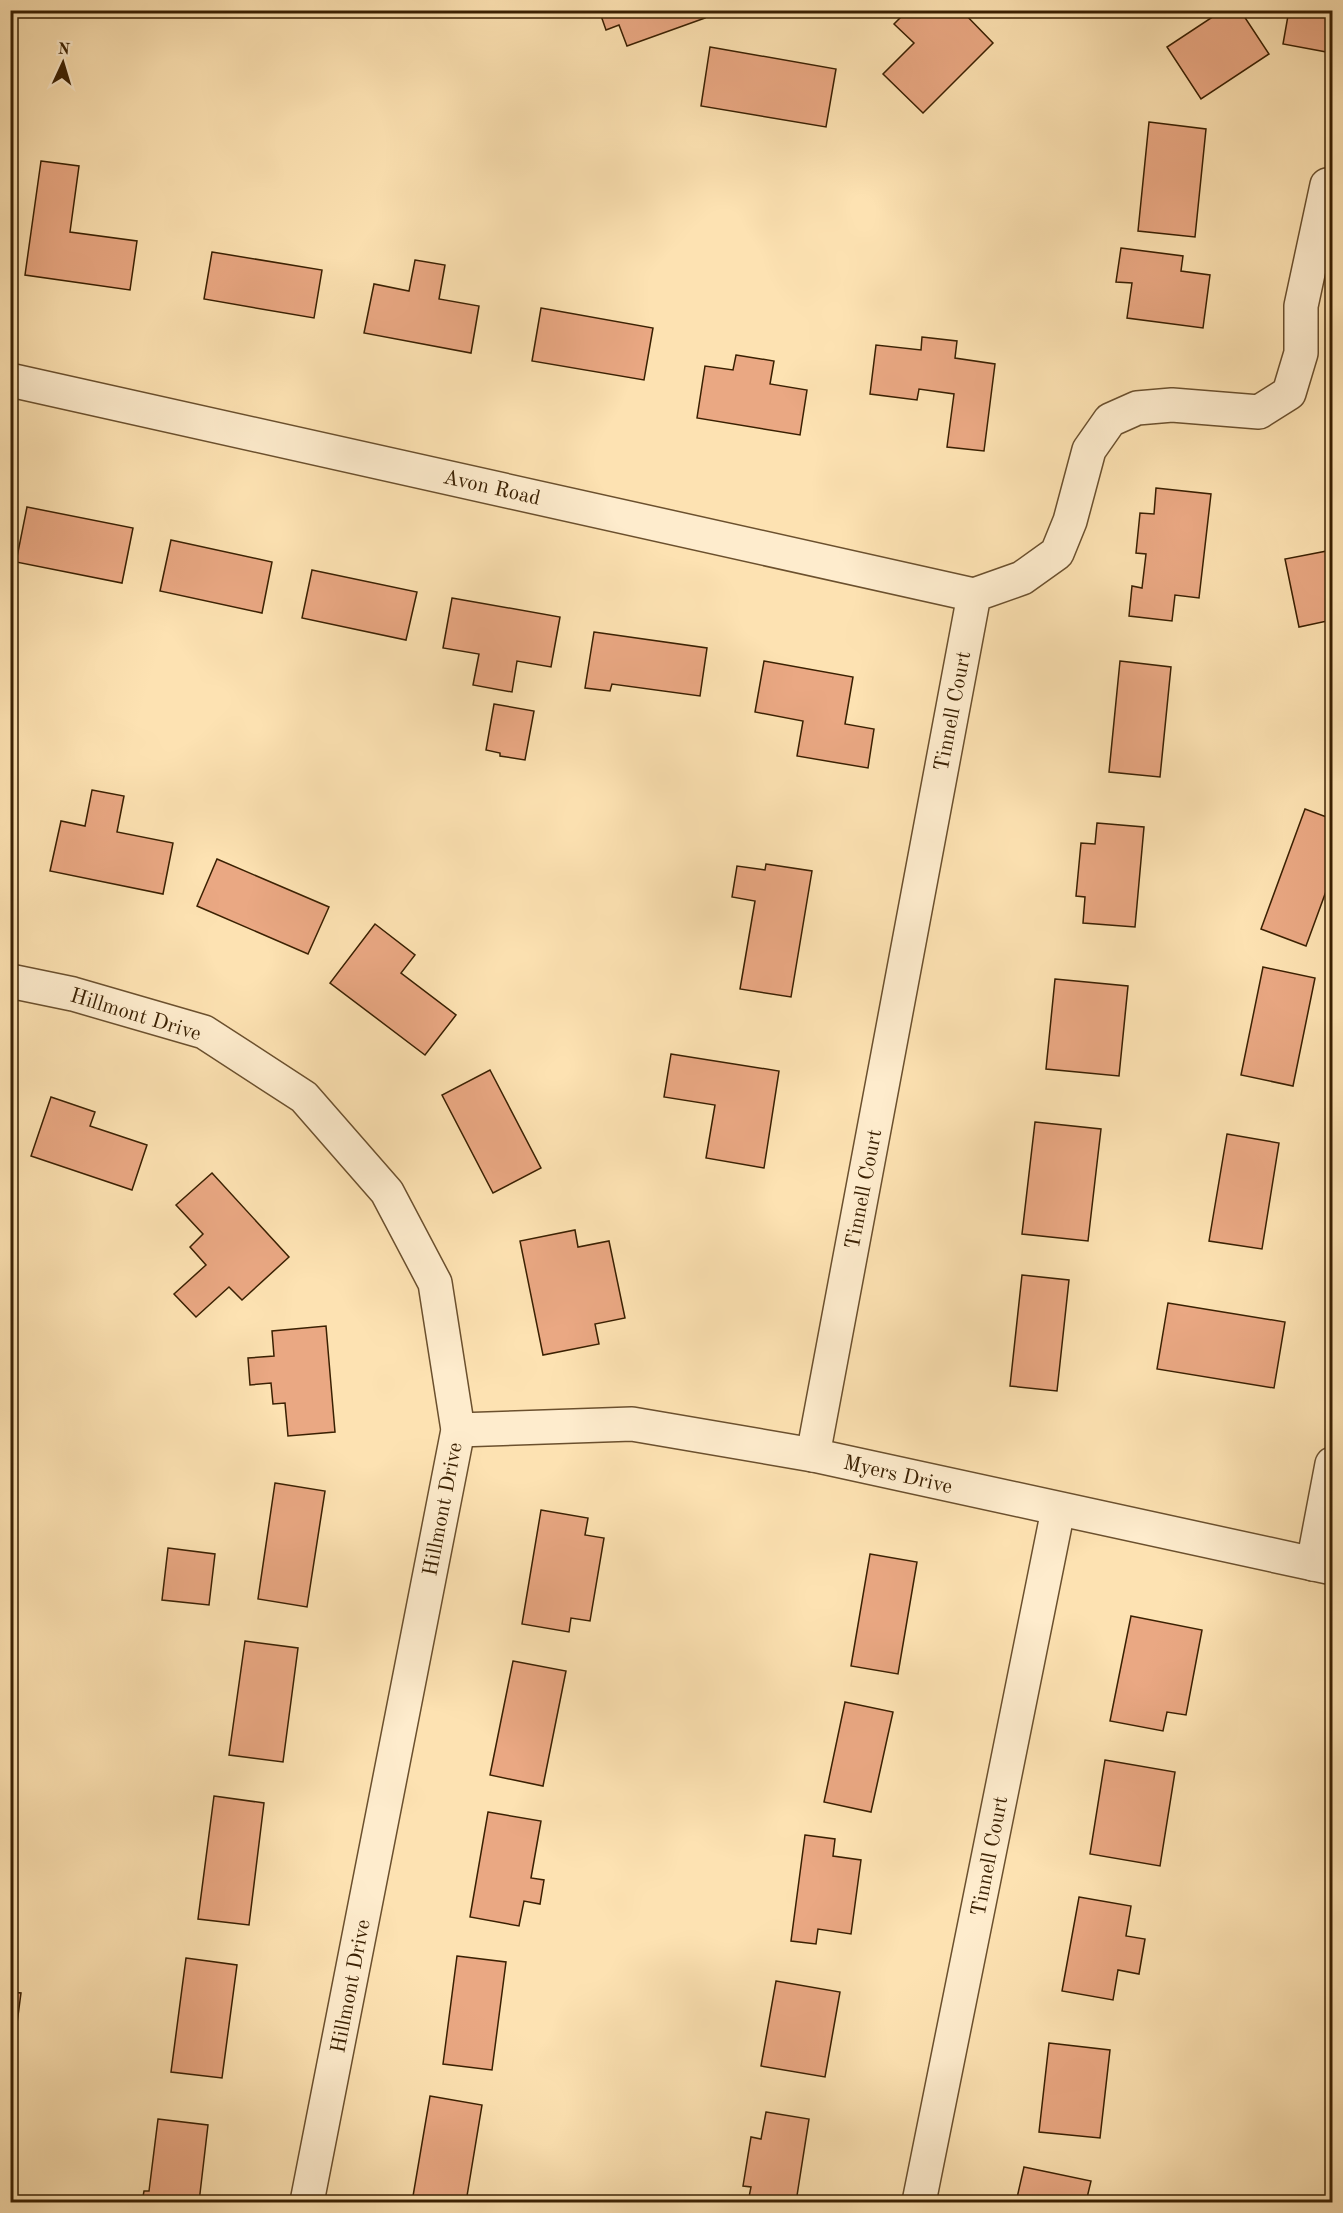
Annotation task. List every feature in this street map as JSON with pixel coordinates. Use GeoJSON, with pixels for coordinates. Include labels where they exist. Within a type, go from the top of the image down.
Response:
{"type":"FeatureCollection","features":[{"type":"Feature","properties":{"kind":"street"},"geometry":{"type":"LineString","coordinates":[[974,595],[1022,578],[1057,553],[1070,521],[1089,450],[1110,420],[1137,408],[1172,405],[1259,412],[1289,393],[1301,353],[1301,306],[1327,185]]}},
{"type":"Feature","properties":{"kind":"street","name":"Avon Road"},"geometry":{"type":"LineString","coordinates":[[10,380],[974,595]]}},
{"type":"Feature","properties":{"kind":"street","name":"Tinnell Court"},"geometry":{"type":"LineString","coordinates":[[813,1455],[974,595]]}},
{"type":"Feature","properties":{"kind":"street","name":"Hillmont Drive"},"geometry":{"type":"LineString","coordinates":[[10,981],[73,994],[204,1032],[304,1097],[387,1192],[435,1283],[458,1430],[308,2202]]}},
{"type":"Feature","properties":{"kind":"street","name":"Myers Drive"},"geometry":{"type":"LineString","coordinates":[[458,1430],[632,1424],[813,1455],[1323,1566]]}},
{"type":"Feature","properties":{"kind":"street"},"geometry":{"type":"LineString","coordinates":[[1323,1566],[1332,1464]]}},
{"type":"Feature","properties":{"kind":"street","name":"Tinnell Court"},"geometry":{"type":"LineString","coordinates":[[919,2202],[1058,1510]]}},
{"type":"Feature","properties":{"kind":"building"},"geometry":{"type":"Polygon","coordinates":[[[599,10],[702,10],[705,18],[627,46],[619,25],[606,30],[599,10]]]}},
{"type":"Feature","properties":{"kind":"building"},"geometry":{"type":"Polygon","coordinates":[[[908,10],[961,10],[993,43],[923,113],[883,74],[914,43],[894,24],[908,10]]]}},
{"type":"Feature","properties":{"kind":"building"},"geometry":{"type":"Polygon","coordinates":[[[1223,10],[1240,10],[1269,54],[1201,99],[1167,47],[1223,10]]]}},
{"type":"Feature","properties":{"kind":"building"},"geometry":{"type":"Polygon","coordinates":[[[1289,10],[1332,10],[1332,53],[1283,44],[1289,10]]]}},
{"type":"Feature","properties":{"kind":"building"},"geometry":{"type":"Polygon","coordinates":[[[710,47],[836,69],[826,127],[701,106],[710,47]]]}},
{"type":"Feature","properties":{"kind":"building"},"geometry":{"type":"Polygon","coordinates":[[[1149,122],[1206,129],[1195,237],[1138,231],[1149,122]]]}},
{"type":"Feature","properties":{"kind":"building"},"geometry":{"type":"Polygon","coordinates":[[[41,161],[79,166],[70,232],[137,241],[130,290],[25,275],[41,161]]]}},
{"type":"Feature","properties":{"kind":"building"},"geometry":{"type":"Polygon","coordinates":[[[1121,248],[1183,256],[1181,271],[1210,275],[1203,328],[1127,318],[1132,283],[1116,282],[1121,248]]]}},
{"type":"Feature","properties":{"kind":"building"},"geometry":{"type":"Polygon","coordinates":[[[212,252],[322,270],[314,318],[204,299],[212,252]]]}},
{"type":"Feature","properties":{"kind":"building"},"geometry":{"type":"Polygon","coordinates":[[[415,260],[445,265],[439,299],[479,306],[471,353],[364,333],[374,284],[409,291],[415,260]]]}},
{"type":"Feature","properties":{"kind":"building"},"geometry":{"type":"Polygon","coordinates":[[[541,308],[653,328],[644,380],[532,361],[541,308]]]}},
{"type":"Feature","properties":{"kind":"building"},"geometry":{"type":"Polygon","coordinates":[[[922,337],[957,341],[955,358],[995,364],[984,451],[947,447],[954,394],[919,389],[917,400],[870,394],[876,345],[921,350],[922,337]]]}},
{"type":"Feature","properties":{"kind":"building"},"geometry":{"type":"Polygon","coordinates":[[[736,355],[774,361],[770,384],[807,390],[800,435],[697,418],[705,366],[733,370],[736,355]]]}},
{"type":"Feature","properties":{"kind":"building"},"geometry":{"type":"Polygon","coordinates":[[[1156,488],[1211,494],[1199,598],[1175,595],[1172,621],[1129,616],[1132,586],[1142,588],[1146,554],[1136,553],[1140,513],[1154,514],[1156,488]]]}},
{"type":"Feature","properties":{"kind":"building"},"geometry":{"type":"Polygon","coordinates":[[[27,507],[133,528],[122,583],[16,562],[27,507]]]}},
{"type":"Feature","properties":{"kind":"building"},"geometry":{"type":"Polygon","coordinates":[[[171,540],[272,562],[262,613],[160,591],[171,540]]]}},
{"type":"Feature","properties":{"kind":"building"},"geometry":{"type":"Polygon","coordinates":[[[1332,550],[1332,620],[1299,627],[1285,559],[1332,550]]]}},
{"type":"Feature","properties":{"kind":"building"},"geometry":{"type":"Polygon","coordinates":[[[312,570],[417,592],[406,640],[302,618],[312,570]]]}},
{"type":"Feature","properties":{"kind":"building"},"geometry":{"type":"Polygon","coordinates":[[[452,598],[560,617],[551,667],[517,661],[512,692],[473,685],[479,654],[443,648],[452,598]]]}},
{"type":"Feature","properties":{"kind":"building"},"geometry":{"type":"Polygon","coordinates":[[[594,632],[707,648],[700,696],[612,684],[610,691],[585,688],[594,632]]]}},
{"type":"Feature","properties":{"kind":"building"},"geometry":{"type":"Polygon","coordinates":[[[764,661],[853,677],[845,724],[874,729],[868,768],[797,756],[803,721],[755,712],[764,661]]]}},
{"type":"Feature","properties":{"kind":"building"},"geometry":{"type":"Polygon","coordinates":[[[1120,661],[1171,667],[1160,777],[1109,772],[1120,661]]]}},
{"type":"Feature","properties":{"kind":"building"},"geometry":{"type":"Polygon","coordinates":[[[494,704],[534,711],[525,760],[500,756],[500,753],[486,750],[494,704]]]}},
{"type":"Feature","properties":{"kind":"building"},"geometry":{"type":"Polygon","coordinates":[[[92,790],[124,796],[117,832],[173,843],[163,894],[50,871],[61,821],[85,826],[92,790]]]}},
{"type":"Feature","properties":{"kind":"building"},"geometry":{"type":"Polygon","coordinates":[[[1305,809],[1332,819],[1332,875],[1306,946],[1261,929],[1305,809]]]}},
{"type":"Feature","properties":{"kind":"building"},"geometry":{"type":"Polygon","coordinates":[[[1097,823],[1144,827],[1135,927],[1083,923],[1085,897],[1076,896],[1081,843],[1095,844],[1097,823]]]}},
{"type":"Feature","properties":{"kind":"building"},"geometry":{"type":"Polygon","coordinates":[[[217,859],[329,907],[308,954],[197,906],[217,859]]]}},
{"type":"Feature","properties":{"kind":"building"},"geometry":{"type":"Polygon","coordinates":[[[766,864],[812,871],[791,997],[740,989],[755,901],[732,897],[737,866],[765,870],[766,864]]]}},
{"type":"Feature","properties":{"kind":"building"},"geometry":{"type":"Polygon","coordinates":[[[375,924],[415,955],[401,973],[456,1015],[425,1055],[330,983],[375,924]]]}},
{"type":"Feature","properties":{"kind":"building"},"geometry":{"type":"Polygon","coordinates":[[[1263,967],[1315,978],[1293,1086],[1241,1075],[1263,967]]]}},
{"type":"Feature","properties":{"kind":"building"},"geometry":{"type":"Polygon","coordinates":[[[1055,979],[1128,986],[1119,1076],[1046,1069],[1055,979]]]}},
{"type":"Feature","properties":{"kind":"building"},"geometry":{"type":"Polygon","coordinates":[[[671,1054],[779,1071],[764,1168],[706,1158],[715,1105],[664,1097],[671,1054]]]}},
{"type":"Feature","properties":{"kind":"building"},"geometry":{"type":"Polygon","coordinates":[[[490,1070],[541,1168],[493,1193],[442,1095],[490,1070]]]}},
{"type":"Feature","properties":{"kind":"building"},"geometry":{"type":"Polygon","coordinates":[[[51,1097],[95,1112],[90,1126],[147,1145],[132,1190],[31,1156],[51,1097]]]}},
{"type":"Feature","properties":{"kind":"building"},"geometry":{"type":"Polygon","coordinates":[[[1035,1122],[1101,1129],[1088,1241],[1022,1234],[1035,1122]]]}},
{"type":"Feature","properties":{"kind":"building"},"geometry":{"type":"Polygon","coordinates":[[[1227,1134],[1279,1143],[1262,1249],[1209,1241],[1227,1134]]]}},
{"type":"Feature","properties":{"kind":"building"},"geometry":{"type":"Polygon","coordinates":[[[212,1173],[289,1257],[242,1300],[229,1287],[196,1317],[174,1294],[206,1265],[190,1247],[203,1234],[176,1205],[212,1173]]]}},
{"type":"Feature","properties":{"kind":"building"},"geometry":{"type":"Polygon","coordinates":[[[575,1230],[578,1247],[609,1241],[625,1318],[595,1324],[599,1344],[543,1355],[520,1241],[575,1230]]]}},
{"type":"Feature","properties":{"kind":"building"},"geometry":{"type":"Polygon","coordinates":[[[1022,1275],[1069,1280],[1057,1391],[1010,1386],[1022,1275]]]}},
{"type":"Feature","properties":{"kind":"building"},"geometry":{"type":"Polygon","coordinates":[[[1168,1303],[1285,1322],[1274,1388],[1157,1369],[1168,1303]]]}},
{"type":"Feature","properties":{"kind":"building"},"geometry":{"type":"Polygon","coordinates":[[[326,1326],[335,1432],[288,1436],[285,1403],[273,1404],[271,1383],[250,1385],[248,1358],[274,1356],[272,1331],[326,1326]]]}},
{"type":"Feature","properties":{"kind":"building"},"geometry":{"type":"Polygon","coordinates":[[[275,1483],[325,1491],[307,1607],[258,1599],[275,1483]]]}},
{"type":"Feature","properties":{"kind":"building"},"geometry":{"type":"Polygon","coordinates":[[[541,1510],[588,1518],[585,1535],[604,1538],[590,1621],[571,1618],[569,1632],[522,1624],[541,1510]]]}},
{"type":"Feature","properties":{"kind":"building"},"geometry":{"type":"Polygon","coordinates":[[[168,1548],[215,1554],[209,1605],[162,1600],[168,1548]]]}},
{"type":"Feature","properties":{"kind":"building"},"geometry":{"type":"Polygon","coordinates":[[[870,1554],[917,1562],[898,1674],[851,1666],[870,1554]]]}},
{"type":"Feature","properties":{"kind":"building"},"geometry":{"type":"Polygon","coordinates":[[[1131,1616],[1202,1630],[1186,1715],[1167,1712],[1163,1731],[1110,1721],[1131,1616]]]}},
{"type":"Feature","properties":{"kind":"building"},"geometry":{"type":"Polygon","coordinates":[[[245,1641],[298,1648],[283,1762],[229,1755],[245,1641]]]}},
{"type":"Feature","properties":{"kind":"building"},"geometry":{"type":"Polygon","coordinates":[[[513,1661],[566,1671],[543,1786],[490,1775],[513,1661]]]}},
{"type":"Feature","properties":{"kind":"building"},"geometry":{"type":"Polygon","coordinates":[[[845,1702],[893,1712],[871,1812],[824,1802],[845,1702]]]}},
{"type":"Feature","properties":{"kind":"building"},"geometry":{"type":"Polygon","coordinates":[[[1105,1760],[1175,1772],[1160,1866],[1090,1854],[1105,1760]]]}},
{"type":"Feature","properties":{"kind":"building"},"geometry":{"type":"Polygon","coordinates":[[[214,1796],[264,1803],[249,1925],[198,1919],[214,1796]]]}},
{"type":"Feature","properties":{"kind":"building"},"geometry":{"type":"Polygon","coordinates":[[[488,1812],[541,1821],[531,1878],[544,1880],[540,1904],[524,1901],[519,1926],[470,1917],[488,1812]]]}},
{"type":"Feature","properties":{"kind":"building"},"geometry":{"type":"Polygon","coordinates":[[[805,1835],[835,1839],[833,1856],[861,1860],[851,1934],[818,1929],[816,1944],[791,1941],[805,1835]]]}},
{"type":"Feature","properties":{"kind":"building"},"geometry":{"type":"Polygon","coordinates":[[[1079,1897],[1131,1906],[1126,1936],[1145,1939],[1139,1974],[1118,1970],[1113,2000],[1062,1991],[1079,1897]]]}},
{"type":"Feature","properties":{"kind":"building"},"geometry":{"type":"Polygon","coordinates":[[[457,1956],[506,1962],[492,2070],[443,2064],[457,1956]]]}},
{"type":"Feature","properties":{"kind":"building"},"geometry":{"type":"Polygon","coordinates":[[[186,1958],[237,1965],[222,2078],[171,2072],[186,1958]]]}},
{"type":"Feature","properties":{"kind":"building"},"geometry":{"type":"Polygon","coordinates":[[[776,1981],[840,1992],[825,2077],[761,2066],[776,1981]]]}},
{"type":"Feature","properties":{"kind":"building"},"geometry":{"type":"Polygon","coordinates":[[[10,1992],[21,1993],[16,2031],[10,2030],[10,1992]]]}},
{"type":"Feature","properties":{"kind":"building"},"geometry":{"type":"Polygon","coordinates":[[[1049,2043],[1110,2050],[1100,2138],[1039,2132],[1049,2043]]]}},
{"type":"Feature","properties":{"kind":"building"},"geometry":{"type":"Polygon","coordinates":[[[430,2096],[482,2105],[466,2202],[412,2202],[430,2096]]]}},
{"type":"Feature","properties":{"kind":"building"},"geometry":{"type":"Polygon","coordinates":[[[766,2112],[809,2119],[796,2202],[748,2202],[751,2187],[743,2186],[751,2137],[761,2139],[766,2112]]]}},
{"type":"Feature","properties":{"kind":"building"},"geometry":{"type":"Polygon","coordinates":[[[158,2119],[208,2125],[199,2202],[142,2202],[144,2191],[149,2191],[158,2119]]]}},
{"type":"Feature","properties":{"kind":"building"},"geometry":{"type":"Polygon","coordinates":[[[1024,2167],[1091,2181],[1086,2202],[1016,2202],[1024,2167]]]}}]}
